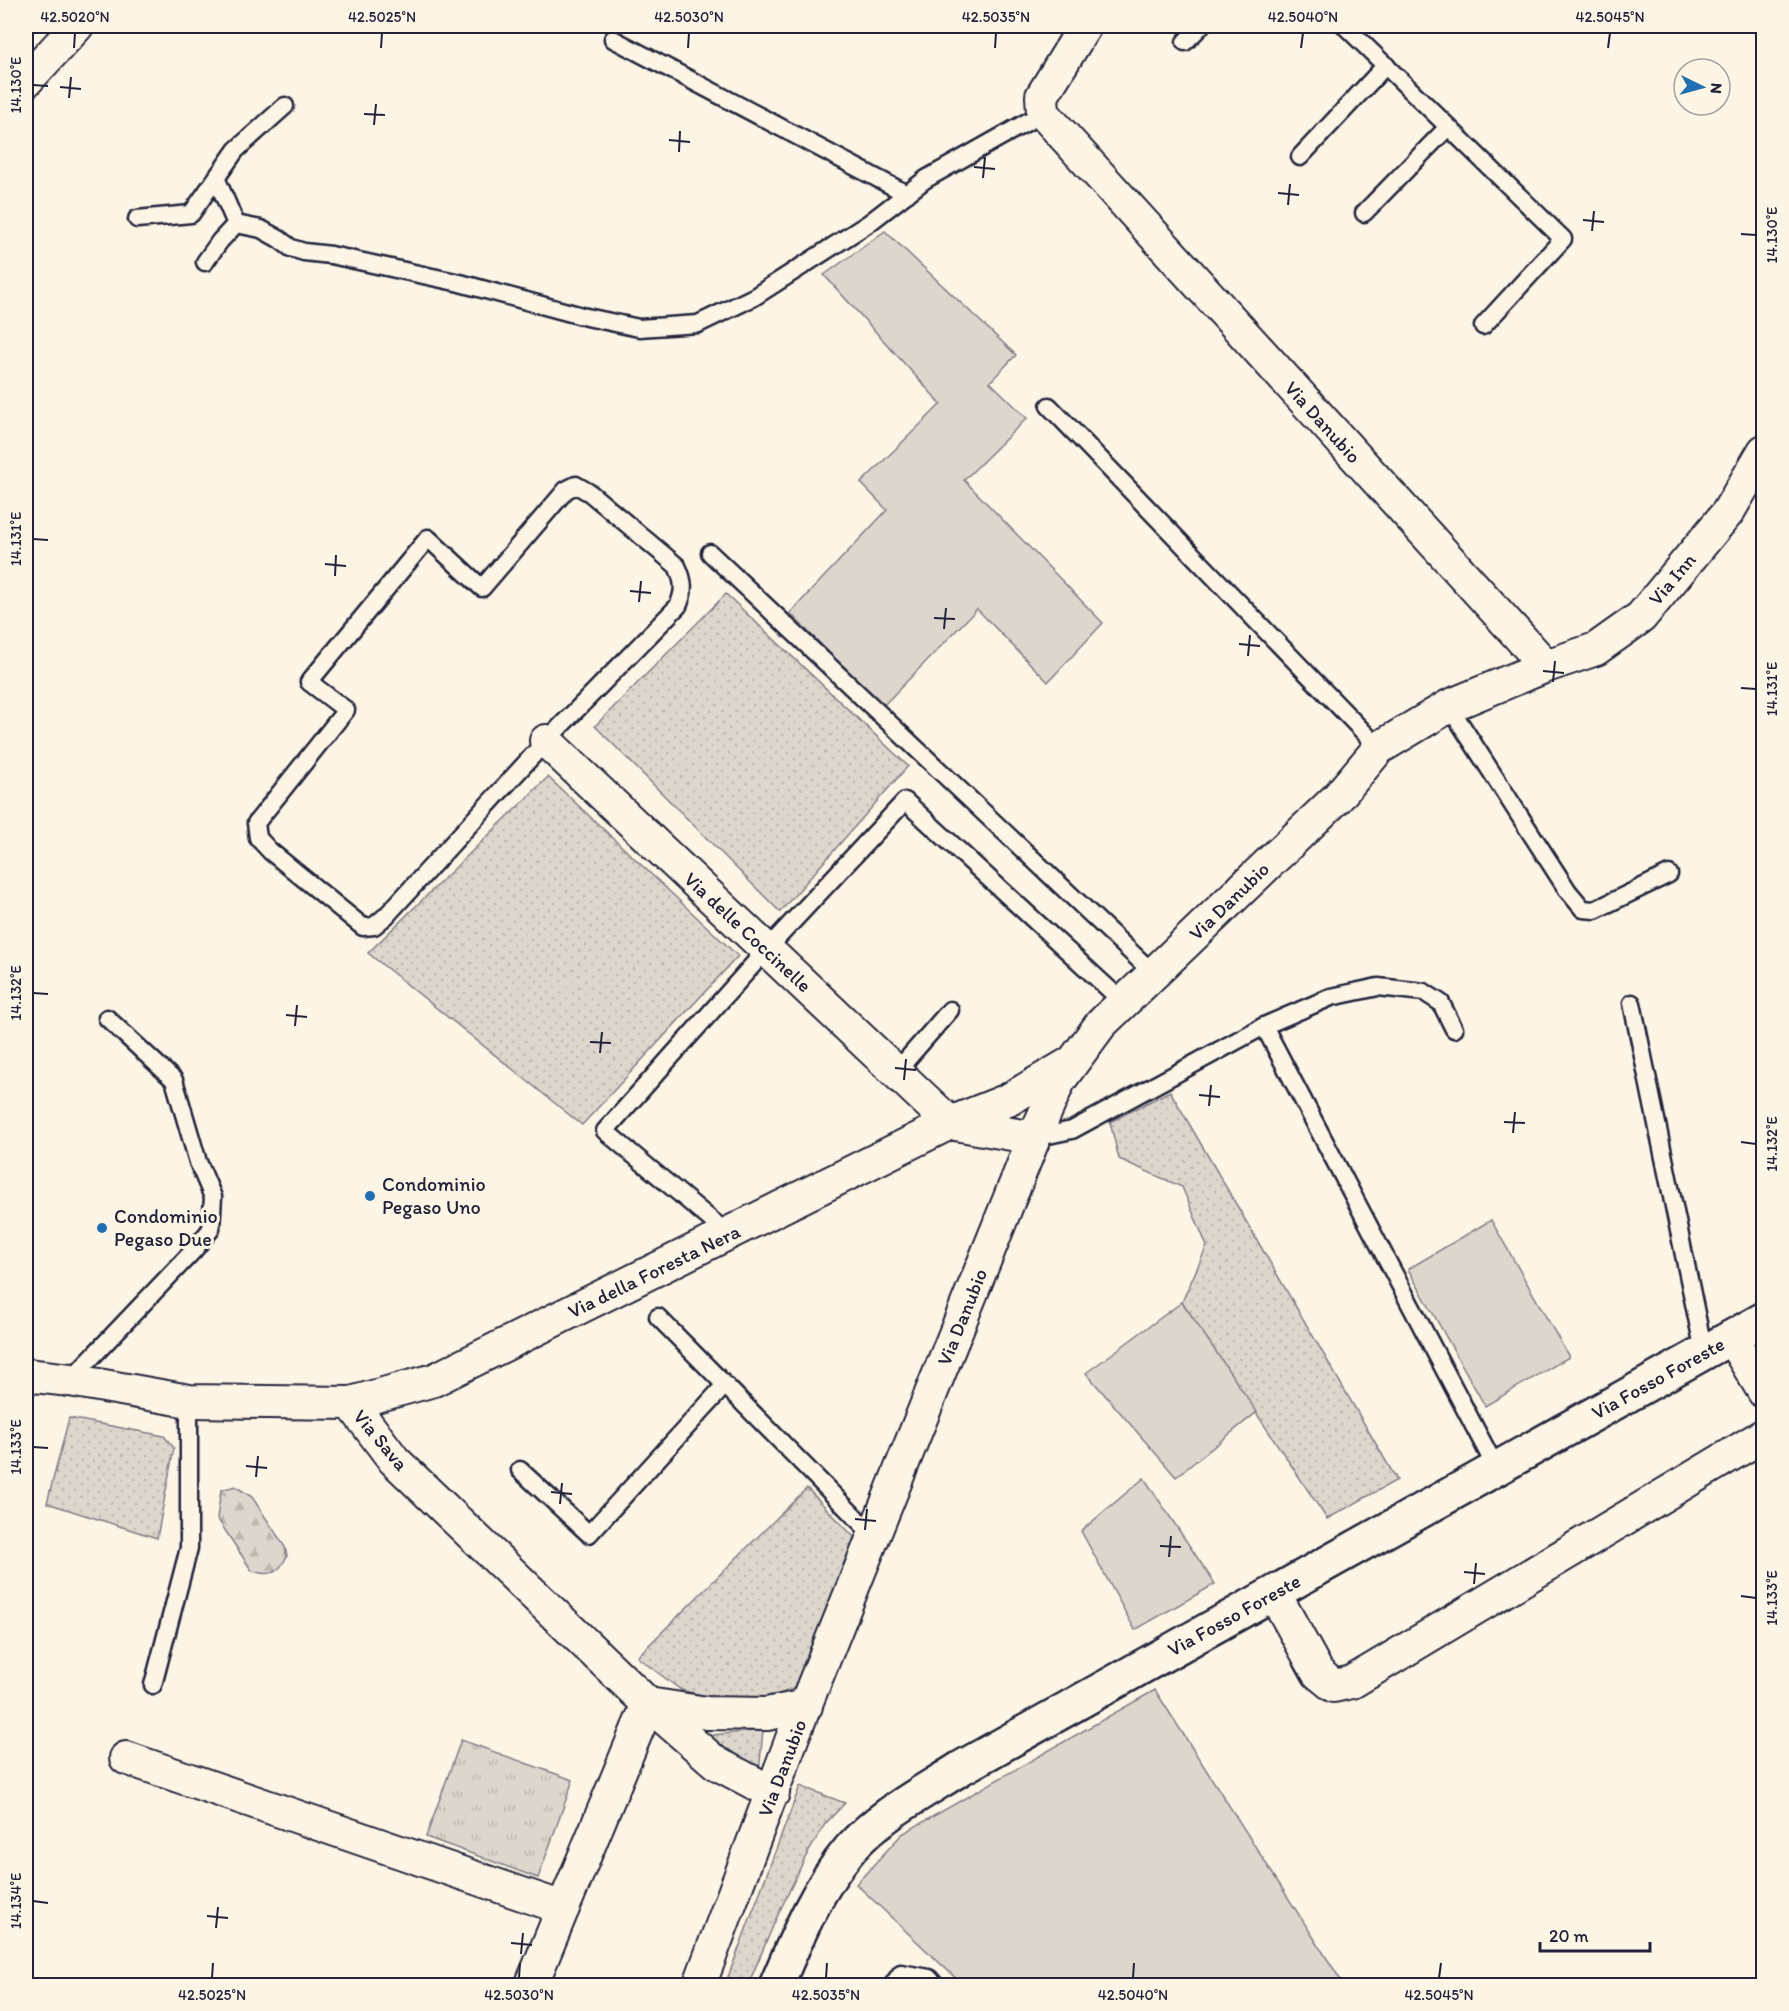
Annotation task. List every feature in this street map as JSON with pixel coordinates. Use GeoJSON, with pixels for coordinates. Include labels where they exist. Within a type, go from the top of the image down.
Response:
{"type":"FeatureCollection","features":[{"type":"Feature","properties":{"kind":"main road","name":"Via Fosso Foreste"},"geometry":{"type":"LineString","coordinates":[[776,1986],[800,1930],[824,1888],[850,1848],[882,1820],[961,1768],[1764,1318]]}},
{"type":"Feature","properties":{"kind":"street"},"geometry":{"type":"LineString","coordinates":[[26,81],[60,36],[77,26]]}},
{"type":"Feature","properties":{"kind":"street"},"geometry":{"type":"LineString","coordinates":[[1043,113],[1042,96],[1085,26]]}},
{"type":"Feature","properties":{"kind":"street","name":"Via Danubio"},"geometry":{"type":"LineString","coordinates":[[699,1986],[806,1706],[1059,1081],[1101,1024],[1338,797],[1380,748],[1449,706],[1546,666],[1043,113]]}},
{"type":"Feature","properties":{"kind":"street","name":"Via Inn"},"geometry":{"type":"LineString","coordinates":[[1546,666],[1596,649],[1641,617],[1728,512],[1764,451]]}},
{"type":"Feature","properties":{"kind":"street","name":"Via delle Coccinelle"},"geometry":{"type":"LineString","coordinates":[[546,741],[950,1123]]}},
{"type":"Feature","properties":{"kind":"street","name":"Via della Foresta Nera"},"geometry":{"type":"LineString","coordinates":[[351,1403],[434,1380],[950,1123],[1008,1100],[1074,1061]]}},
{"type":"Feature","properties":{"kind":"street"},"geometry":{"type":"LineString","coordinates":[[950,1123],[1034,1138]]}},
{"type":"Feature","properties":{"kind":"street"},"geometry":{"type":"LineString","coordinates":[[1717,1345],[1764,1392]]}},
{"type":"Feature","properties":{"kind":"street","name":"Via Sava"},"geometry":{"type":"LineString","coordinates":[[26,1375],[70,1380],[189,1401],[351,1403],[394,1460],[648,1704],[716,1763],[772,1793]]}},
{"type":"Feature","properties":{"kind":"street"},"geometry":{"type":"LineString","coordinates":[[1274,1593],[1318,1673],[1334,1686],[1352,1682],[1764,1435]]}},
{"type":"Feature","properties":{"kind":"street"},"geometry":{"type":"LineString","coordinates":[[531,1986],[648,1704],[707,1713],[755,1714],[806,1706]]}},
{"type":"Feature","properties":{"kind":"street"},"geometry":{"type":"LineString","coordinates":[[126,1758],[563,1908]]}},
{"type":"Feature","properties":{"kind":"lane"},"geometry":{"type":"LineString","coordinates":[[1185,42],[1201,26]]}},
{"type":"Feature","properties":{"kind":"lane"},"geometry":{"type":"LineString","coordinates":[[1345,26],[1563,239],[1483,326]]}},
{"type":"Feature","properties":{"kind":"lane"},"geometry":{"type":"LineString","coordinates":[[614,39],[907,194]]}},
{"type":"Feature","properties":{"kind":"lane"},"geometry":{"type":"LineString","coordinates":[[1300,157],[1386,65]]}},
{"type":"Feature","properties":{"kind":"lane"},"geometry":{"type":"LineString","coordinates":[[137,219],[191,214],[236,150],[285,106]]}},
{"type":"Feature","properties":{"kind":"lane"},"geometry":{"type":"LineString","coordinates":[[236,224],[261,229],[291,248],[304,252],[331,255],[460,283],[582,316],[639,328],[698,324],[754,297],[869,224],[926,178],[1043,113]]}},
{"type":"Feature","properties":{"kind":"lane"},"geometry":{"type":"LineString","coordinates":[[1364,213],[1448,127]]}},
{"type":"Feature","properties":{"kind":"lane"},"geometry":{"type":"LineString","coordinates":[[217,180],[236,224]]}},
{"type":"Feature","properties":{"kind":"lane"},"geometry":{"type":"LineString","coordinates":[[205,262],[236,224]]}},
{"type":"Feature","properties":{"kind":"lane"},"geometry":{"type":"LineString","coordinates":[[1049,406],[1380,748]]}},
{"type":"Feature","properties":{"kind":"lane"},"geometry":{"type":"LineString","coordinates":[[576,485],[677,566],[684,594],[678,606],[546,741],[386,916],[374,926],[363,927],[258,838],[256,823],[345,710],[309,682],[428,538],[482,588],[566,489],[576,485]]}},
{"type":"Feature","properties":{"kind":"lane"},"geometry":{"type":"LineString","coordinates":[[710,554],[1153,973]]}},
{"type":"Feature","properties":{"kind":"lane"},"geometry":{"type":"LineString","coordinates":[[1449,706],[1568,891],[1583,909],[1595,910],[1669,874]]}},
{"type":"Feature","properties":{"kind":"lane"},"geometry":{"type":"LineString","coordinates":[[728,1234],[605,1131],[766,949],[905,801],[1123,1002]]}},
{"type":"Feature","properties":{"kind":"lane"},"geometry":{"type":"LineString","coordinates":[[1034,1138],[1072,1130],[1264,1026],[1331,998],[1378,987],[1424,992],[1441,1003],[1454,1029]]}},
{"type":"Feature","properties":{"kind":"lane"},"geometry":{"type":"LineString","coordinates":[[1632,1003],[1717,1345]]}},
{"type":"Feature","properties":{"kind":"lane"},"geometry":{"type":"LineString","coordinates":[[896,1071],[950,1010]]}},
{"type":"Feature","properties":{"kind":"lane"},"geometry":{"type":"LineString","coordinates":[[70,1380],[193,1251],[211,1229],[213,1197],[198,1162],[174,1080],[107,1018]]}},
{"type":"Feature","properties":{"kind":"lane"},"geometry":{"type":"LineString","coordinates":[[1264,1026],[1496,1468]]}},
{"type":"Feature","properties":{"kind":"lane"},"geometry":{"type":"LineString","coordinates":[[658,1317],[874,1536]]}},
{"type":"Feature","properties":{"kind":"lane"},"geometry":{"type":"LineString","coordinates":[[520,1470],[589,1534],[725,1385]]}},
{"type":"Feature","properties":{"kind":"lane"},"geometry":{"type":"LineString","coordinates":[[153,1685],[189,1548],[189,1401]]}},
{"type":"Feature","properties":{"kind":"lane"},"geometry":{"type":"LineString","coordinates":[[892,1986],[901,1973],[929,1978],[936,1986]]}},
{"type":"Feature","properties":{"kind":"green space"},"geometry":{"type":"Polygon","coordinates":[[[885,231],[1016,355],[990,382],[1027,418],[964,480],[1103,623],[1048,682],[977,609],[882,707],[790,613],[887,510],[861,483],[941,404],[824,275],[885,231]]]}},
{"type":"Feature","properties":{"kind":"green space"},"geometry":{"type":"Polygon","coordinates":[[[726,594],[908,766],[780,912],[595,726],[726,594]]]}},
{"type":"Feature","properties":{"kind":"green space"},"geometry":{"type":"Polygon","coordinates":[[[548,777],[738,956],[582,1125],[368,953],[548,777]]]}},
{"type":"Feature","properties":{"kind":"green space"},"geometry":{"type":"Polygon","coordinates":[[[1170,1091],[1397,1480],[1327,1519],[1182,1302],[1207,1246],[1182,1187],[1119,1159],[1110,1122],[1170,1091]]]}},
{"type":"Feature","properties":{"kind":"green space"},"geometry":{"type":"Polygon","coordinates":[[[1491,1220],[1569,1357],[1485,1406],[1408,1269],[1491,1220]]]}},
{"type":"Feature","properties":{"kind":"green space"},"geometry":{"type":"Polygon","coordinates":[[[1182,1302],[1257,1412],[1176,1477],[1086,1373],[1182,1302]]]}},
{"type":"Feature","properties":{"kind":"green space"},"geometry":{"type":"Polygon","coordinates":[[[69,1418],[164,1436],[174,1448],[157,1538],[47,1503],[69,1418]]]}},
{"type":"Feature","properties":{"kind":"green space"},"geometry":{"type":"Polygon","coordinates":[[[1144,1478],[1215,1584],[1135,1630],[1081,1531],[1144,1478]]]}},
{"type":"Feature","properties":{"kind":"green space"},"geometry":{"type":"Polygon","coordinates":[[[235,1486],[252,1497],[285,1547],[287,1556],[278,1570],[274,1572],[265,1574],[252,1571],[217,1518],[221,1490],[235,1486]]]}},
{"type":"Feature","properties":{"kind":"green space"},"geometry":{"type":"Polygon","coordinates":[[[807,1488],[854,1537],[796,1688],[768,1698],[718,1699],[681,1690],[637,1657],[807,1488]]]}},
{"type":"Feature","properties":{"kind":"green space"},"geometry":{"type":"Polygon","coordinates":[[[1155,1690],[1344,1985],[963,1985],[856,1884],[902,1834],[1155,1690]]]}},
{"type":"Feature","properties":{"kind":"green space"},"geometry":{"type":"Polygon","coordinates":[[[763,1730],[759,1773],[713,1748],[713,1735],[763,1730]]]}},
{"type":"Feature","properties":{"kind":"green space"},"geometry":{"type":"Polygon","coordinates":[[[461,1740],[573,1780],[538,1878],[426,1837],[461,1740]]]}},
{"type":"Feature","properties":{"kind":"green space"},"geometry":{"type":"Polygon","coordinates":[[[800,1786],[845,1803],[825,1824],[805,1858],[748,1985],[725,1985],[800,1786]]]}},
{"type":"Feature","properties":{"kind":"place","name":"Condominio Pegaso Uno"},"geometry":{"type":"Point","coordinates":[370,1196]}},
{"type":"Feature","properties":{"kind":"place","name":"Condominio Pegaso Due"},"geometry":{"type":"Point","coordinates":[102,1228]}}]}
